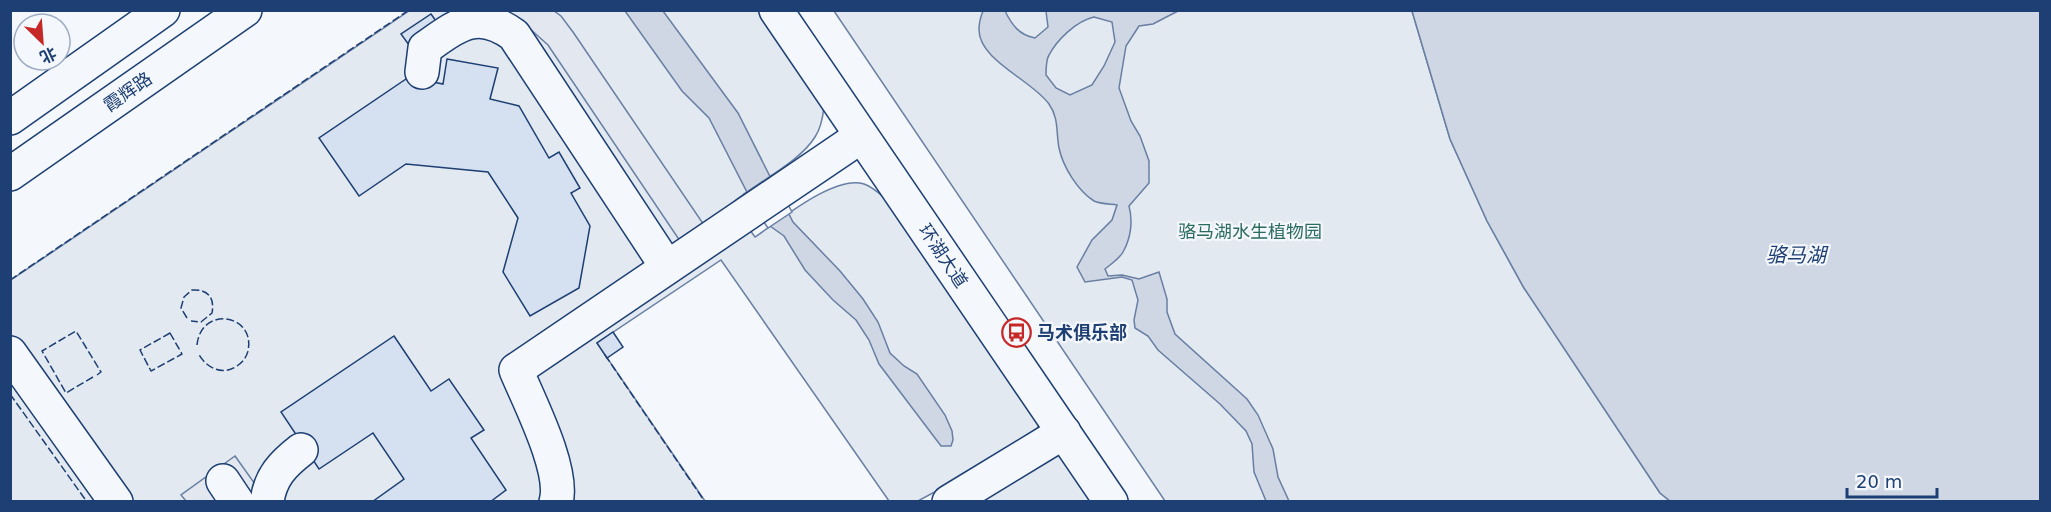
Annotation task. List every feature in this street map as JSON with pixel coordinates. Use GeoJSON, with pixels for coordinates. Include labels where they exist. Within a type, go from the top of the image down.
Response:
{"type":"FeatureCollection","features":[{"type":"Feature","properties":{"kind":"street"},"geometry":{"type":"LineString","coordinates":[[10,118],[163,10]]}},
{"type":"Feature","properties":{"kind":"street","name":"霞辉路"},"geometry":{"type":"LineString","coordinates":[[10,174],[245,10]]}},
{"type":"Feature","properties":{"kind":"street","name":"环湖大道"},"geometry":{"type":"LineString","coordinates":[[776,10],[860,137],[1111,501]]}},
{"type":"Feature","properties":{"kind":"street"},"geometry":{"type":"LineString","coordinates":[[422,72],[425,48],[455,27],[471,20],[503,27],[514,35],[667,267]]}},
{"type":"Feature","properties":{"kind":"street"},"geometry":{"type":"LineString","coordinates":[[556,501],[559,491],[550,453],[516,370],[860,137]]}},
{"type":"Feature","properties":{"kind":"street"},"geometry":{"type":"LineString","coordinates":[[10,353],[116,501]]}},
{"type":"Feature","properties":{"kind":"street"},"geometry":{"type":"LineString","coordinates":[[948,501],[1064,432]]}},
{"type":"Feature","properties":{"kind":"street"},"geometry":{"type":"LineString","coordinates":[[267,501],[269,488],[282,464],[301,450]]}},
{"type":"Feature","properties":{"kind":"green space"},"geometry":{"type":"Polygon","coordinates":[[[409,11],[758,11],[824,106],[823,114],[819,130],[808,147],[731,204],[755,237],[808,201],[838,186],[852,183],[864,184],[876,191],[887,200],[1040,422],[1035,434],[1007,453],[918,501],[889,501],[721,260],[597,343],[705,501],[11,502],[11,280],[409,11]]]}},
{"type":"Feature","properties":{"kind":"green space","name":"骆马湖水生植物园"},"geometry":{"type":"Polygon","coordinates":[[[834,11],[1412,11],[1450,139],[1487,221],[1524,288],[1660,493],[1670,501],[1165,501],[834,11]]]}},
{"type":"Feature","properties":{"kind":"green space"},"geometry":{"type":"Polygon","coordinates":[[[1056,451],[1066,460],[1094,502],[964,502],[1056,451]]]}},
{"type":"Feature","properties":{"kind":"shaded area"},"geometry":{"type":"Polygon","coordinates":[[[499,11],[554,11],[561,16],[704,225],[680,241],[548,45],[528,27],[499,11]]]}},
{"type":"Feature","properties":{"kind":"shaded area"},"geometry":{"type":"Polygon","coordinates":[[[235,456],[267,501],[186,501],[181,495],[235,456]]]}},
{"type":"Feature","properties":{"kind":"water"},"geometry":{"type":"Polygon","coordinates":[[[625,11],[663,11],[738,113],[793,222],[840,271],[863,299],[878,322],[890,353],[917,374],[945,415],[952,431],[951,446],[941,446],[879,364],[869,340],[856,320],[833,300],[805,270],[784,236],[770,226],[748,194],[709,118],[682,91],[625,11]]]}},
{"type":"Feature","properties":{"kind":"water"},"geometry":{"type":"Polygon","coordinates":[[[983,11],[1005,11],[1017,29],[1035,38],[1048,27],[1046,11],[1178,11],[1153,24],[1139,26],[1126,46],[1119,88],[1149,161],[1149,183],[1129,206],[1130,229],[1123,252],[1105,269],[1108,276],[1122,275],[1139,279],[1159,272],[1167,299],[1167,312],[1175,334],[1247,399],[1258,415],[1273,449],[1278,477],[1289,501],[1266,501],[1254,472],[1252,444],[1246,431],[1220,404],[1158,350],[1148,336],[1135,328],[1134,320],[1138,300],[1132,280],[1122,277],[1085,282],[1077,267],[1092,240],[1112,220],[1117,205],[1094,201],[1072,178],[1061,155],[1056,120],[1049,104],[1041,95],[996,60],[981,40],[979,29],[983,11]],[[1094,17],[1087,19],[1074,27],[1057,43],[1048,57],[1046,70],[1046,75],[1056,88],[1070,95],[1092,85],[1115,42],[1112,22],[1094,17]]]}},
{"type":"Feature","properties":{"kind":"water","name":"骆马湖"},"geometry":{"type":"Polygon","coordinates":[[[1412,11],[2040,11],[2040,501],[1670,501],[1660,493],[1524,288],[1487,221],[1450,139],[1412,11]]]}},
{"type":"Feature","properties":{"kind":"pier"},"geometry":{"type":"Polygon","coordinates":[[[772,175],[792,212],[768,228],[744,194],[772,175]]]}},
{"type":"Feature","properties":{"kind":"building"},"geometry":{"type":"Polygon","coordinates":[[[431,14],[443,31],[414,52],[401,34],[431,14]]]}},
{"type":"Feature","properties":{"kind":"building"},"geometry":{"type":"Polygon","coordinates":[[[447,59],[498,68],[490,99],[519,106],[549,158],[559,152],[580,188],[571,193],[590,226],[579,288],[530,316],[503,272],[518,218],[488,172],[406,164],[359,196],[319,138],[409,77],[443,84],[447,59]]]}},
{"type":"Feature","properties":{"kind":"building"},"geometry":{"type":"Polygon","coordinates":[[[613,332],[623,347],[607,358],[597,343],[613,332]]]}},
{"type":"Feature","properties":{"kind":"building"},"geometry":{"type":"Polygon","coordinates":[[[394,336],[431,391],[449,379],[484,430],[471,438],[506,490],[490,502],[372,502],[404,479],[373,433],[319,469],[281,412],[394,336]]]}},
{"type":"Feature","properties":{"kind":"fence"},"geometry":{"type":"LineString","coordinates":[[10,280],[409,10]]}},
{"type":"Feature","properties":{"kind":"fence"},"geometry":{"type":"LineString","coordinates":[[187,318],[181,308],[184,297],[192,290],[206,293],[211,299],[212,313],[201,322],[191,321]]}},
{"type":"Feature","properties":{"kind":"fence"},"geometry":{"type":"LineString","coordinates":[[197,345],[201,332],[208,324],[217,320],[227,319],[236,322],[244,329],[248,338],[248,351],[245,358],[231,369],[215,369],[205,363],[198,353]]}},
{"type":"Feature","properties":{"kind":"fence"},"geometry":{"type":"LineString","coordinates":[[93,377],[66,393],[42,351],[76,331],[101,372],[97,375]]}},
{"type":"Feature","properties":{"kind":"fence"},"geometry":{"type":"LineString","coordinates":[[170,333],[182,354],[151,371],[140,350],[170,333]]}},
{"type":"Feature","properties":{"kind":"fence"},"geometry":{"type":"LineString","coordinates":[[605,355],[705,502]]}},
{"type":"Feature","properties":{"kind":"fence"},"geometry":{"type":"LineString","coordinates":[[10,394],[87,502]]}},
{"type":"Feature","properties":{"kind":"place","name":"马术俱乐部"},"geometry":{"type":"Point","coordinates":[1016,333]}}]}
